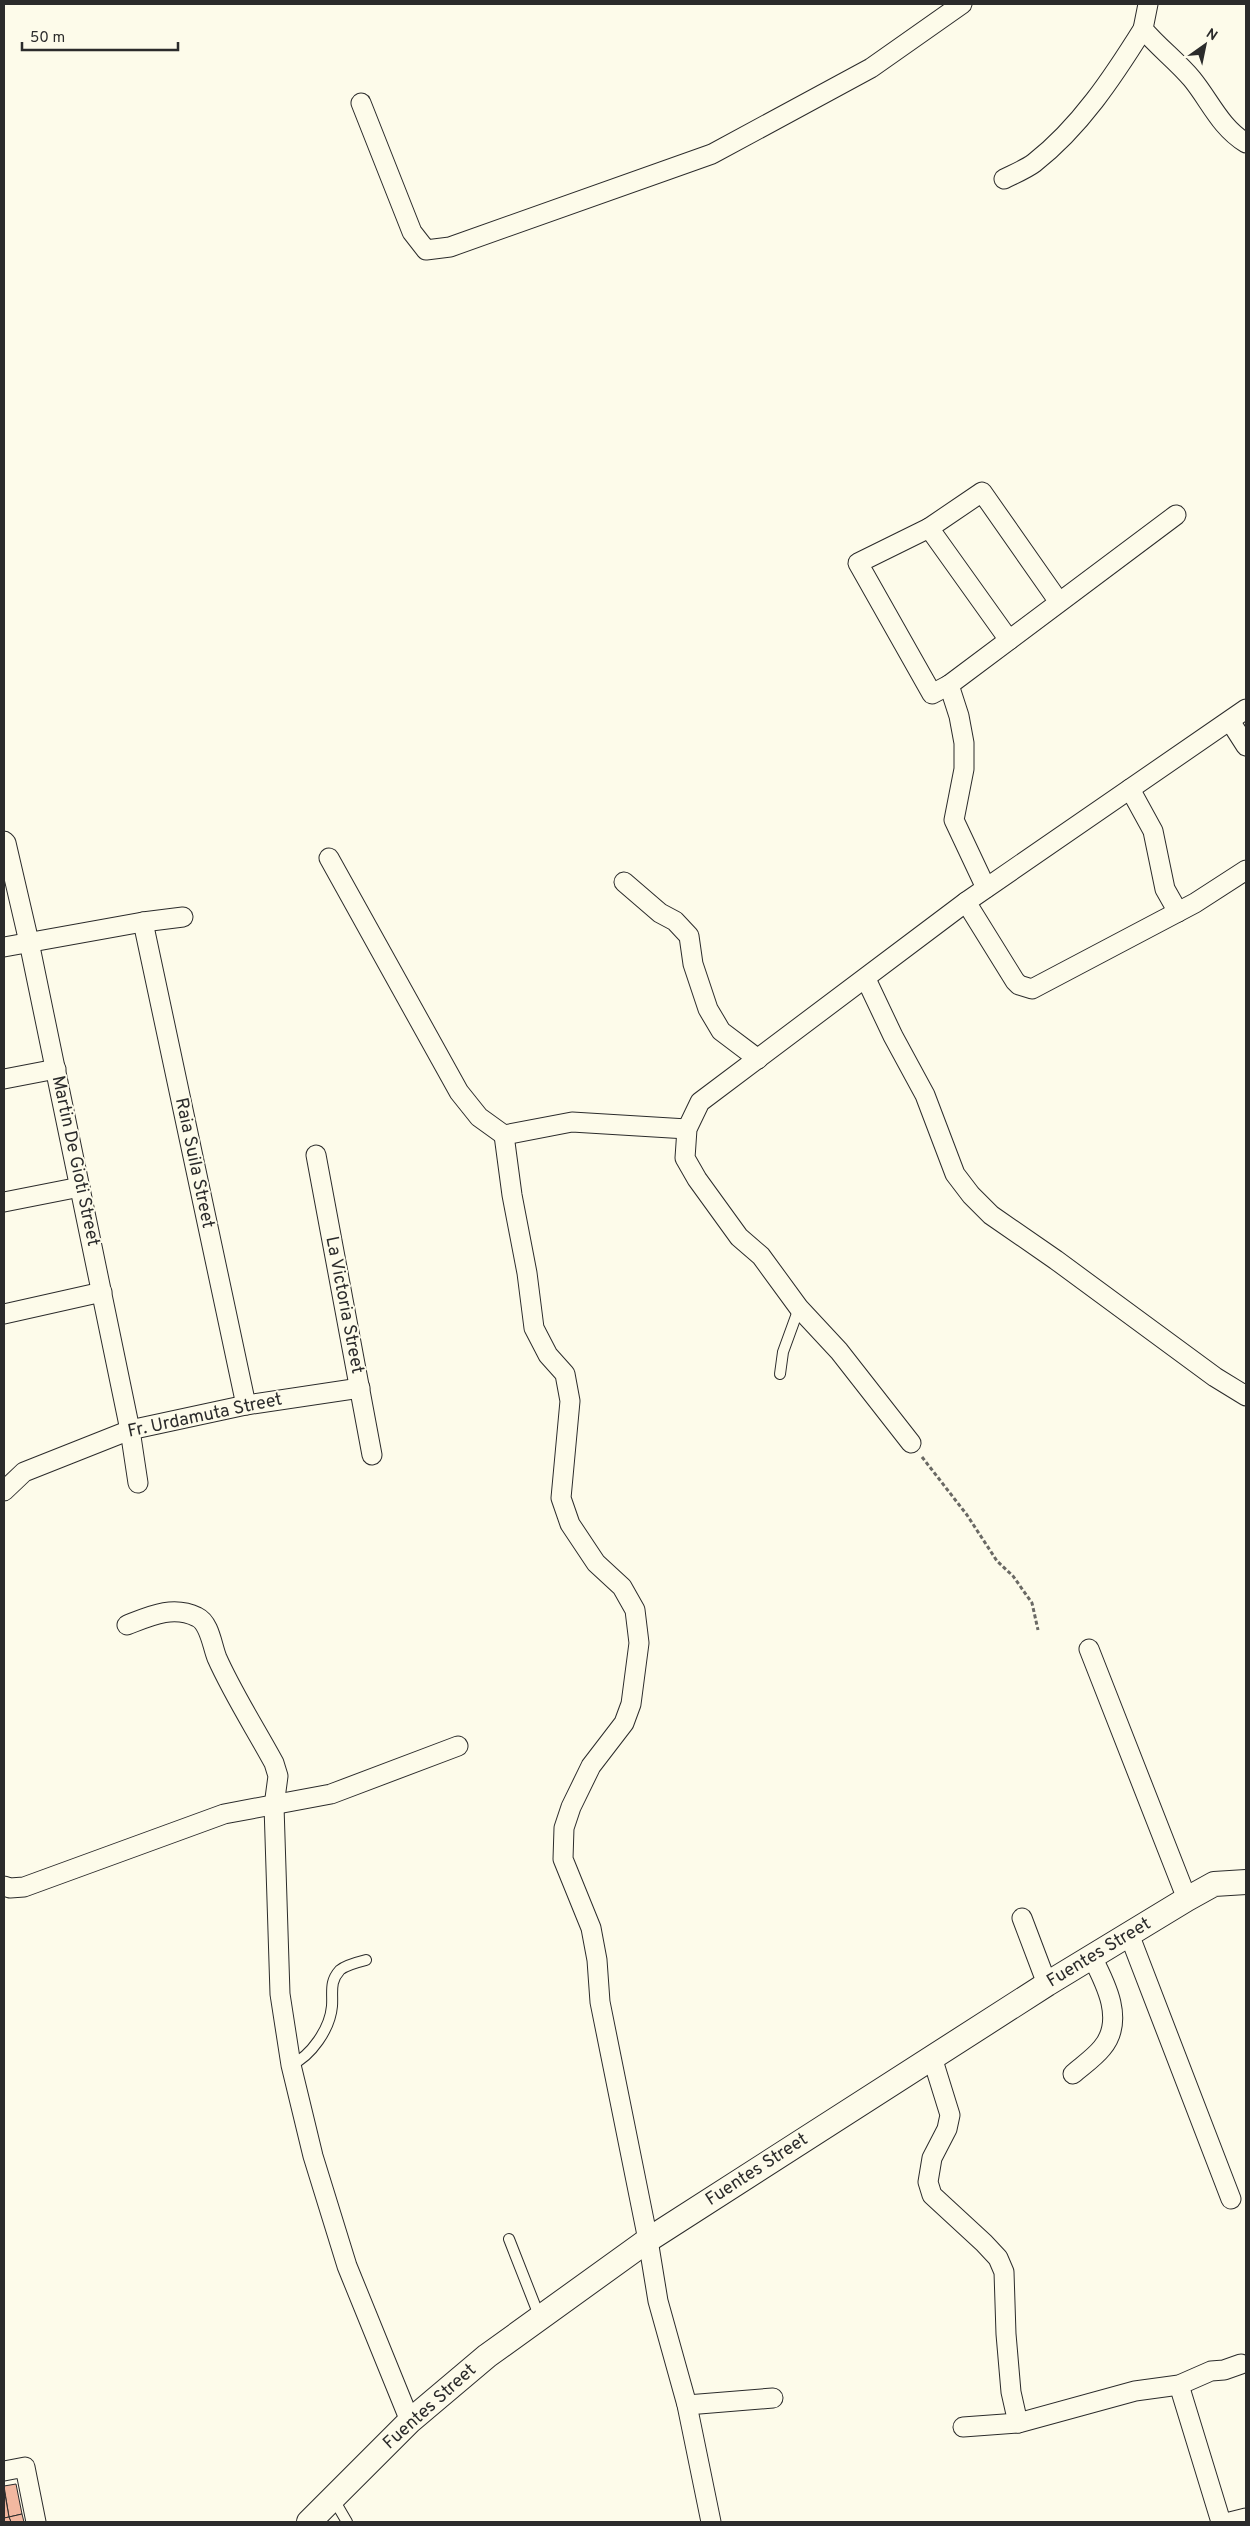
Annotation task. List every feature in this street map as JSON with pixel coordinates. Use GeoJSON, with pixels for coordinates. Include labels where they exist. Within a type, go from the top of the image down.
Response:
{"type":"FeatureCollection","features":[{"type":"Feature","properties":{"kind":"street"},"geometry":{"type":"LineString","coordinates":[[361,103],[412,232],[426,250],[450,247],[712,154],[871,68],[962,4]]}},
{"type":"Feature","properties":{"kind":"street"},"geometry":{"type":"LineString","coordinates":[[1004,179],[1033,164],[1066,135],[1117,70],[1143,29],[1148,4]]}},
{"type":"Feature","properties":{"kind":"street"},"geometry":{"type":"LineString","coordinates":[[1143,29],[1154,43],[1192,78],[1223,124],[1246,143]]}},
{"type":"Feature","properties":{"kind":"street"},"geometry":{"type":"LineString","coordinates":[[1060,602],[982,492],[929,528],[858,563],[932,694],[949,685],[1060,602],[1176,515]]}},
{"type":"Feature","properties":{"kind":"street"},"geometry":{"type":"LineString","coordinates":[[929,528],[1009,640]]}},
{"type":"Feature","properties":{"kind":"street"},"geometry":{"type":"LineString","coordinates":[[949,685],[960,716],[964,743],[964,769],[954,820],[986,888]]}},
{"type":"Feature","properties":{"kind":"street"},"geometry":{"type":"LineString","coordinates":[[911,1443],[839,1351],[798,1308],[761,1256],[739,1237],[697,1179],[685,1158],[686,1129],[700,1102],[966,902],[1246,709]]}},
{"type":"Feature","properties":{"kind":"street"},"geometry":{"type":"LineString","coordinates":[[1230,721],[1246,746]]}},
{"type":"Feature","properties":{"kind":"street"},"geometry":{"type":"LineString","coordinates":[[1130,789],[1153,832],[1165,889],[1178,912]]}},
{"type":"Feature","properties":{"kind":"street","name":"Martin De Gioti Street"},"geometry":{"type":"LineString","coordinates":[[4,841],[29,942],[56,1069],[130,1430],[138,1482]]}},
{"type":"Feature","properties":{"kind":"street"},"geometry":{"type":"LineString","coordinates":[[329,858],[459,1092],[479,1117],[504,1135],[572,1122],[686,1129]]}},
{"type":"Feature","properties":{"kind":"street"},"geometry":{"type":"LineString","coordinates":[[966,902],[1015,981],[1019,985],[1032,989],[1178,912],[1246,870]]}},
{"type":"Feature","properties":{"kind":"street"},"geometry":{"type":"LineString","coordinates":[[624,882],[660,913],[675,921],[688,936],[693,964],[708,1009],[721,1031],[758,1059]]}},
{"type":"Feature","properties":{"kind":"street"},"geometry":{"type":"LineString","coordinates":[[4,947],[143,922],[184,917]]}},
{"type":"Feature","properties":{"kind":"street","name":"Raia Suila Street"},"geometry":{"type":"LineString","coordinates":[[143,922],[246,1405]]}},
{"type":"Feature","properties":{"kind":"street"},"geometry":{"type":"LineString","coordinates":[[866,979],[893,1036],[925,1095],[956,1174],[971,1195],[991,1215],[1056,1260],[1215,1377],[1246,1396]]}},
{"type":"Feature","properties":{"kind":"street"},"geometry":{"type":"LineString","coordinates":[[4,1079],[56,1069]]}},
{"type":"Feature","properties":{"kind":"street"},"geometry":{"type":"LineString","coordinates":[[504,1135],[512,1195],[527,1273],[534,1328],[548,1355],[565,1374],[570,1401],[562,1498],[570,1524],[596,1563],[622,1587],[635,1610],[639,1643],[631,1704],[624,1724],[591,1766],[571,1807],[564,1828],[563,1859],[591,1928],[597,1960],[600,2002],[648,2240],[658,2302],[687,2405],[711,2522]]}},
{"type":"Feature","properties":{"kind":"street","name":"La Victoria Street"},"geometry":{"type":"LineString","coordinates":[[316,1155],[372,1454]]}},
{"type":"Feature","properties":{"kind":"street"},"geometry":{"type":"LineString","coordinates":[[4,1202],[80,1187]]}},
{"type":"Feature","properties":{"kind":"street"},"geometry":{"type":"LineString","coordinates":[[4,1314],[102,1292]]}},
{"type":"Feature","properties":{"kind":"street","name":"Fr. Urdamuta Street"},"geometry":{"type":"LineString","coordinates":[[4,1491],[24,1472],[130,1430],[246,1405],[360,1388]]}},
{"type":"Feature","properties":{"kind":"street"},"geometry":{"type":"LineString","coordinates":[[127,1625],[159,1613],[182,1612],[199,1618],[205,1624],[217,1658],[274,1763],[278,1776],[274,1806],[280,1994],[291,2065],[313,2156],[347,2266],[410,2421]]}},
{"type":"Feature","properties":{"kind":"street"},"geometry":{"type":"LineString","coordinates":[[1089,1649],[1187,1899]]}},
{"type":"Feature","properties":{"kind":"street"},"geometry":{"type":"LineString","coordinates":[[4,1886],[24,1887],[224,1814],[331,1794],[458,1746]]}},
{"type":"Feature","properties":{"kind":"street","name":"Fuentes Street"},"geometry":{"type":"LineString","coordinates":[[309,2522],[410,2421],[487,2356],[648,2240],[1047,1984],[1187,1899],[1214,1884],[1246,1882]]}},
{"type":"Feature","properties":{"kind":"street"},"geometry":{"type":"LineString","coordinates":[[1022,1918],[1047,1984]]}},
{"type":"Feature","properties":{"kind":"street"},"geometry":{"type":"LineString","coordinates":[[1129,1934],[1231,2199]]}},
{"type":"Feature","properties":{"kind":"street"},"geometry":{"type":"LineString","coordinates":[[1073,2074],[1103,2047],[1113,2019],[1107,1986],[1092,1957]]}},
{"type":"Feature","properties":{"kind":"street"},"geometry":{"type":"LineString","coordinates":[[932,2057],[950,2116],[947,2129],[932,2158],[928,2182],[932,2195],[993,2253],[1004,2272],[1006,2334],[1011,2392],[1018,2423]]}},
{"type":"Feature","properties":{"kind":"street"},"geometry":{"type":"LineString","coordinates":[[963,2427],[1018,2423],[1135,2391],[1179,2385],[1211,2371],[1224,2370],[1241,2364]]}},
{"type":"Feature","properties":{"kind":"street"},"geometry":{"type":"LineString","coordinates":[[1179,2385],[1220,2522]]}},
{"type":"Feature","properties":{"kind":"street"},"geometry":{"type":"LineString","coordinates":[[687,2405],[773,2398]]}},
{"type":"Feature","properties":{"kind":"street"},"geometry":{"type":"LineString","coordinates":[[4,2471],[25,2467],[36,2522]]}},
{"type":"Feature","properties":{"kind":"street"},"geometry":{"type":"LineString","coordinates":[[1230,2522],[1246,2518]]}},
{"type":"Feature","properties":{"kind":"lane"},"geometry":{"type":"LineString","coordinates":[[780,1374],[783,1352],[798,1308]]}},
{"type":"Feature","properties":{"kind":"lane"},"geometry":{"type":"LineString","coordinates":[[291,2065],[303,2060],[327,2026],[332,2007],[330,1987],[341,1969],[366,1960]]}},
{"type":"Feature","properties":{"kind":"lane"},"geometry":{"type":"LineString","coordinates":[[509,2238],[540,2318]]}},
{"type":"Feature","properties":{"kind":"lane"},"geometry":{"type":"LineString","coordinates":[[333,2497],[347,2522]]}},
{"type":"Feature","properties":{"kind":"path"},"geometry":{"type":"LineString","coordinates":[[911,1443],[966,1515],[997,1561],[1013,1576],[1032,1603],[1038,1630]]}},
{"type":"Feature","properties":{"kind":"building"},"geometry":{"type":"Polygon","coordinates":[[[16,2484],[22,2514],[9,2517],[4,2486],[16,2484]]]}},
{"type":"Feature","properties":{"kind":"building"},"geometry":{"type":"Polygon","coordinates":[[[4,2489],[9,2517],[4,2518],[4,2489]]]}},
{"type":"Feature","properties":{"kind":"building"},"geometry":{"type":"Polygon","coordinates":[[[22,2514],[24,2522],[11,2522],[9,2517],[22,2514]]]}},
{"type":"Feature","properties":{"kind":"building"},"geometry":{"type":"Polygon","coordinates":[[[9,2517],[11,2522],[4,2522],[4,2518],[9,2517]]]}}]}
